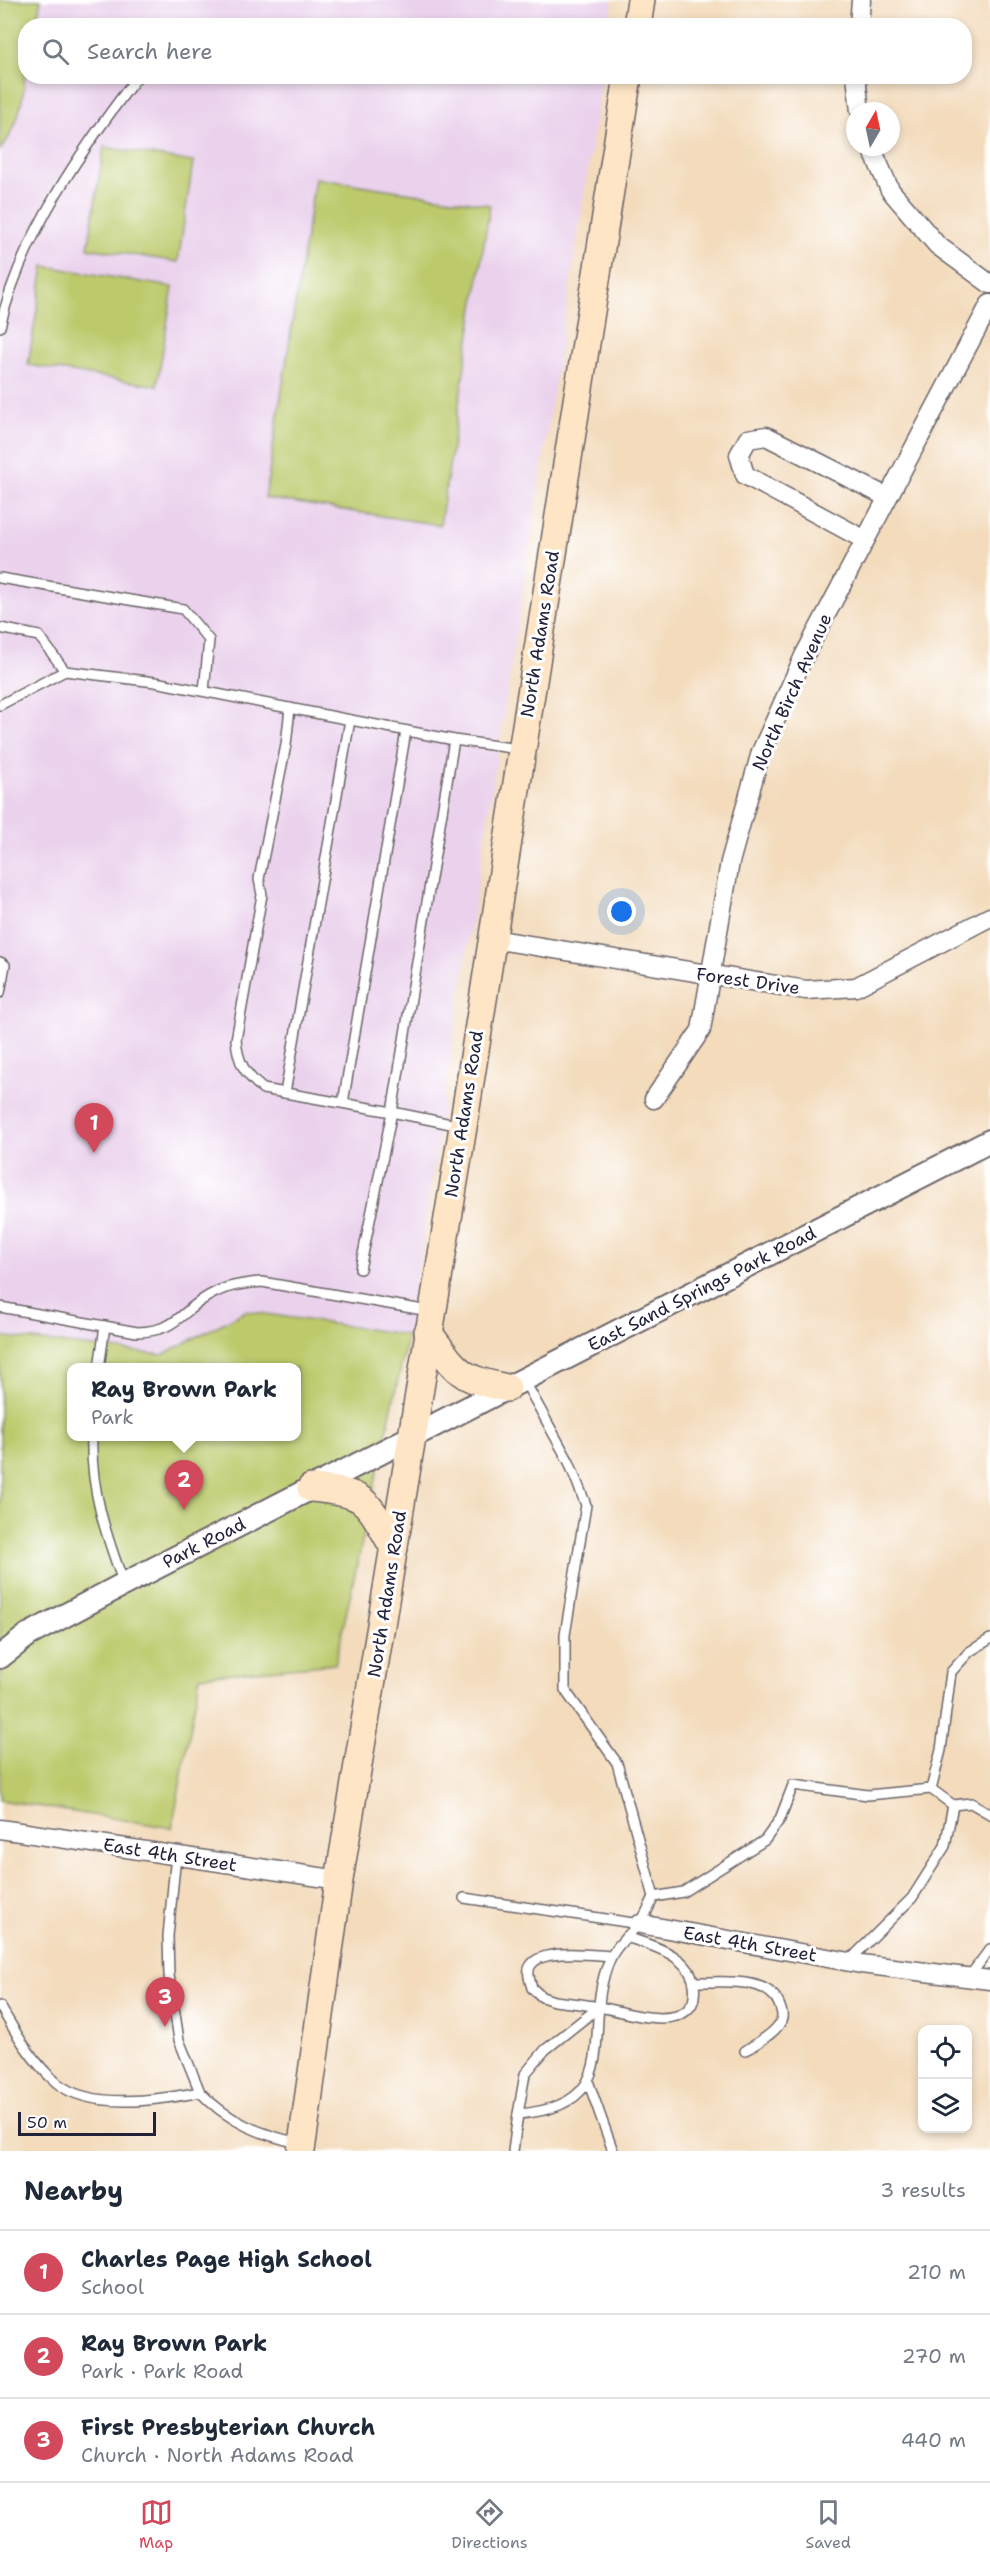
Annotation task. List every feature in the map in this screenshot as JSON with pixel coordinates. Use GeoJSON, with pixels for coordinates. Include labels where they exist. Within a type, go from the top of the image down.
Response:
{"type":"FeatureCollection","features":[{"type":"Feature","properties":{"kind":"main road"},"geometry":{"type":"LineString","coordinates":[[638,18],[641,0]]}},
{"type":"Feature","properties":{"kind":"main road","name":"North Adams Road"},"geometry":{"type":"LineString","coordinates":[[301,2147],[339,1880],[462,1127],[627,84]]}},
{"type":"Feature","properties":{"kind":"main road"},"geometry":{"type":"LineString","coordinates":[[430,1322],[463,1375],[477,1382],[516,1384]]}},
{"type":"Feature","properties":{"kind":"main road"},"geometry":{"type":"LineString","coordinates":[[311,1488],[345,1491],[363,1500],[394,1548]]}},
{"type":"Feature","properties":{"kind":"street"},"geometry":{"type":"LineString","coordinates":[[860,18],[861,0]]}},
{"type":"Feature","properties":{"kind":"street"},"geometry":{"type":"LineString","coordinates":[[857,84],[859,102]]}},
{"type":"Feature","properties":{"kind":"street"},"geometry":{"type":"LineString","coordinates":[[875,156],[890,190],[937,245],[990,284]]}},
{"type":"Feature","properties":{"kind":"street","name":"North Birch Avenue"},"geometry":{"type":"LineString","coordinates":[[654,1099],[701,1030],[730,862],[761,752],[804,656],[990,304]]}},
{"type":"Feature","properties":{"kind":"street"},"geometry":{"type":"LineString","coordinates":[[865,540],[745,475],[739,455],[743,447],[748,439],[766,436],[887,497]]}},
{"type":"Feature","properties":{"kind":"street","name":"Forest Drive"},"geometry":{"type":"LineString","coordinates":[[492,939],[806,990],[856,987],[990,917]]}},
{"type":"Feature","properties":{"kind":"street","name":"East Sand Springs Park Road"},"geometry":{"type":"LineString","coordinates":[[412,1435],[990,1141]]}},
{"type":"Feature","properties":{"kind":"street","name":"Park Road"},"geometry":{"type":"LineString","coordinates":[[0,1657],[28,1635],[412,1435]]}},
{"type":"Feature","properties":{"kind":"street","name":"East 4th Street"},"geometry":{"type":"LineString","coordinates":[[0,1829],[339,1880]]}},
{"type":"Feature","properties":{"kind":"street","name":"East 4th Street"},"geometry":{"type":"LineString","coordinates":[[640,1924],[855,1963],[990,1980]]}},
{"type":"Feature","properties":{"kind":"lane"},"geometry":{"type":"LineString","coordinates":[[0,327],[18,268],[27,250],[93,135],[132,84]]}},
{"type":"Feature","properties":{"kind":"lane"},"geometry":{"type":"LineString","coordinates":[[0,578],[183,609],[209,640],[204,692]]}},
{"type":"Feature","properties":{"kind":"lane"},"geometry":{"type":"LineString","coordinates":[[0,628],[39,636],[65,671]]}},
{"type":"Feature","properties":{"kind":"lane"},"geometry":{"type":"LineString","coordinates":[[0,705],[65,671],[155,682],[454,740],[522,749]]}},
{"type":"Feature","properties":{"kind":"lane"},"geometry":{"type":"LineString","coordinates":[[290,708],[286,745],[259,879],[262,895],[236,1040],[238,1061],[248,1077],[263,1089],[462,1127]]}},
{"type":"Feature","properties":{"kind":"lane"},"geometry":{"type":"LineString","coordinates":[[285,1093],[350,720]]}},
{"type":"Feature","properties":{"kind":"lane"},"geometry":{"type":"LineString","coordinates":[[343,1104],[406,730]]}},
{"type":"Feature","properties":{"kind":"lane"},"geometry":{"type":"LineString","coordinates":[[360,1269],[392,1112],[454,740]]}},
{"type":"Feature","properties":{"kind":"lane"},"geometry":{"type":"LineString","coordinates":[[0,962],[5,965],[0,993]]}},
{"type":"Feature","properties":{"kind":"lane"},"geometry":{"type":"LineString","coordinates":[[0,1307],[137,1332],[159,1331],[216,1292],[240,1284],[262,1282],[430,1322]]}},
{"type":"Feature","properties":{"kind":"lane"},"geometry":{"type":"LineString","coordinates":[[100,1363],[105,1326]]}},
{"type":"Feature","properties":{"kind":"lane"},"geometry":{"type":"LineString","coordinates":[[516,1384],[569,1462],[586,1505],[565,1635],[566,1690],[617,1764],[654,1897],[640,1924],[611,1956],[599,2007],[596,2060],[588,2081],[568,2103],[547,2111],[518,2114]]}},
{"type":"Feature","properties":{"kind":"lane"},"geometry":{"type":"LineString","coordinates":[[92,1441],[91,1463],[100,1519],[124,1584]]}},
{"type":"Feature","properties":{"kind":"lane"},"geometry":{"type":"LineString","coordinates":[[931,1789],[941,1750],[951,1672],[969,1652],[990,1639]]}},
{"type":"Feature","properties":{"kind":"lane"},"geometry":{"type":"LineString","coordinates":[[654,1897],[683,1892],[765,1840],[780,1819],[794,1785],[868,1795],[931,1789],[952,1804],[971,1803],[990,1814]]}},
{"type":"Feature","properties":{"kind":"lane"},"geometry":{"type":"LineString","coordinates":[[855,1963],[912,1898],[945,1846],[952,1804]]}},
{"type":"Feature","properties":{"kind":"lane"},"geometry":{"type":"LineString","coordinates":[[176,1856],[168,1936],[169,1975],[179,2040],[200,2092],[216,2109],[256,2131],[301,2147]]}},
{"type":"Feature","properties":{"kind":"lane"},"geometry":{"type":"LineString","coordinates":[[464,1898],[640,1924]]}},
{"type":"Feature","properties":{"kind":"lane"},"geometry":{"type":"LineString","coordinates":[[611,1956],[551,1955],[532,1963],[528,1971],[532,1988],[542,1997],[650,2017],[673,2017],[688,2010],[694,2001],[694,1982],[682,1963],[660,1948],[626,1937]]}},
{"type":"Feature","properties":{"kind":"lane"},"geometry":{"type":"LineString","coordinates":[[969,1977],[990,1949]]}},
{"type":"Feature","properties":{"kind":"lane"},"geometry":{"type":"LineString","coordinates":[[694,1982],[745,1983],[766,1989],[777,1998],[783,2013],[780,2023],[745,2051]]}},
{"type":"Feature","properties":{"kind":"lane"},"geometry":{"type":"LineString","coordinates":[[0,2006],[22,2043],[50,2076],[58,2084],[92,2099],[135,2102],[200,2092]]}},
{"type":"Feature","properties":{"kind":"lane"},"geometry":{"type":"LineString","coordinates":[[513,2151],[525,2074],[545,2050],[599,2007]]}},
{"type":"Feature","properties":{"kind":"lane"},"geometry":{"type":"LineString","coordinates":[[588,2081],[613,2151]]}},
{"type":"Feature","properties":{"kind":"shaded area"},"geometry":{"type":"Polygon","coordinates":[[[0,0],[613,0],[610,18],[18,18],[18,84],[601,84],[408,1335],[246,1311],[162,1355],[0,1336],[0,0]]]}},
{"type":"Feature","properties":{"kind":"green space"},"geometry":{"type":"Polygon","coordinates":[[[0,0],[41,0],[37,18],[18,18],[18,84],[24,84],[24,90],[16,122],[0,150],[0,0]]]}},
{"type":"Feature","properties":{"kind":"green space"},"geometry":{"type":"Polygon","coordinates":[[[104,147],[193,162],[178,262],[88,248],[104,147]]]}},
{"type":"Feature","properties":{"kind":"green space"},"geometry":{"type":"Polygon","coordinates":[[[315,178],[490,205],[440,525],[265,498],[315,178]]]}},
{"type":"Feature","properties":{"kind":"green space"},"geometry":{"type":"Polygon","coordinates":[[[44,266],[173,287],[157,386],[28,365],[44,266]]]}},
{"type":"Feature","properties":{"kind":"green space"},"geometry":{"type":"Polygon","coordinates":[[[246,1311],[408,1335],[335,1664],[200,1676],[172,1828],[0,1800],[0,1336],[162,1355],[246,1311]]]}},
{"type":"Feature","properties":{"kind":"place","name":"Charles Page High School"},"geometry":{"type":"Point","coordinates":[94,1153]}},
{"type":"Feature","properties":{"kind":"place","name":"Ray Brown Park"},"geometry":{"type":"Point","coordinates":[184,1510]}},
{"type":"Feature","properties":{"kind":"place","name":"First Presbyterian Church"},"geometry":{"type":"Point","coordinates":[165,2027]}}]}
